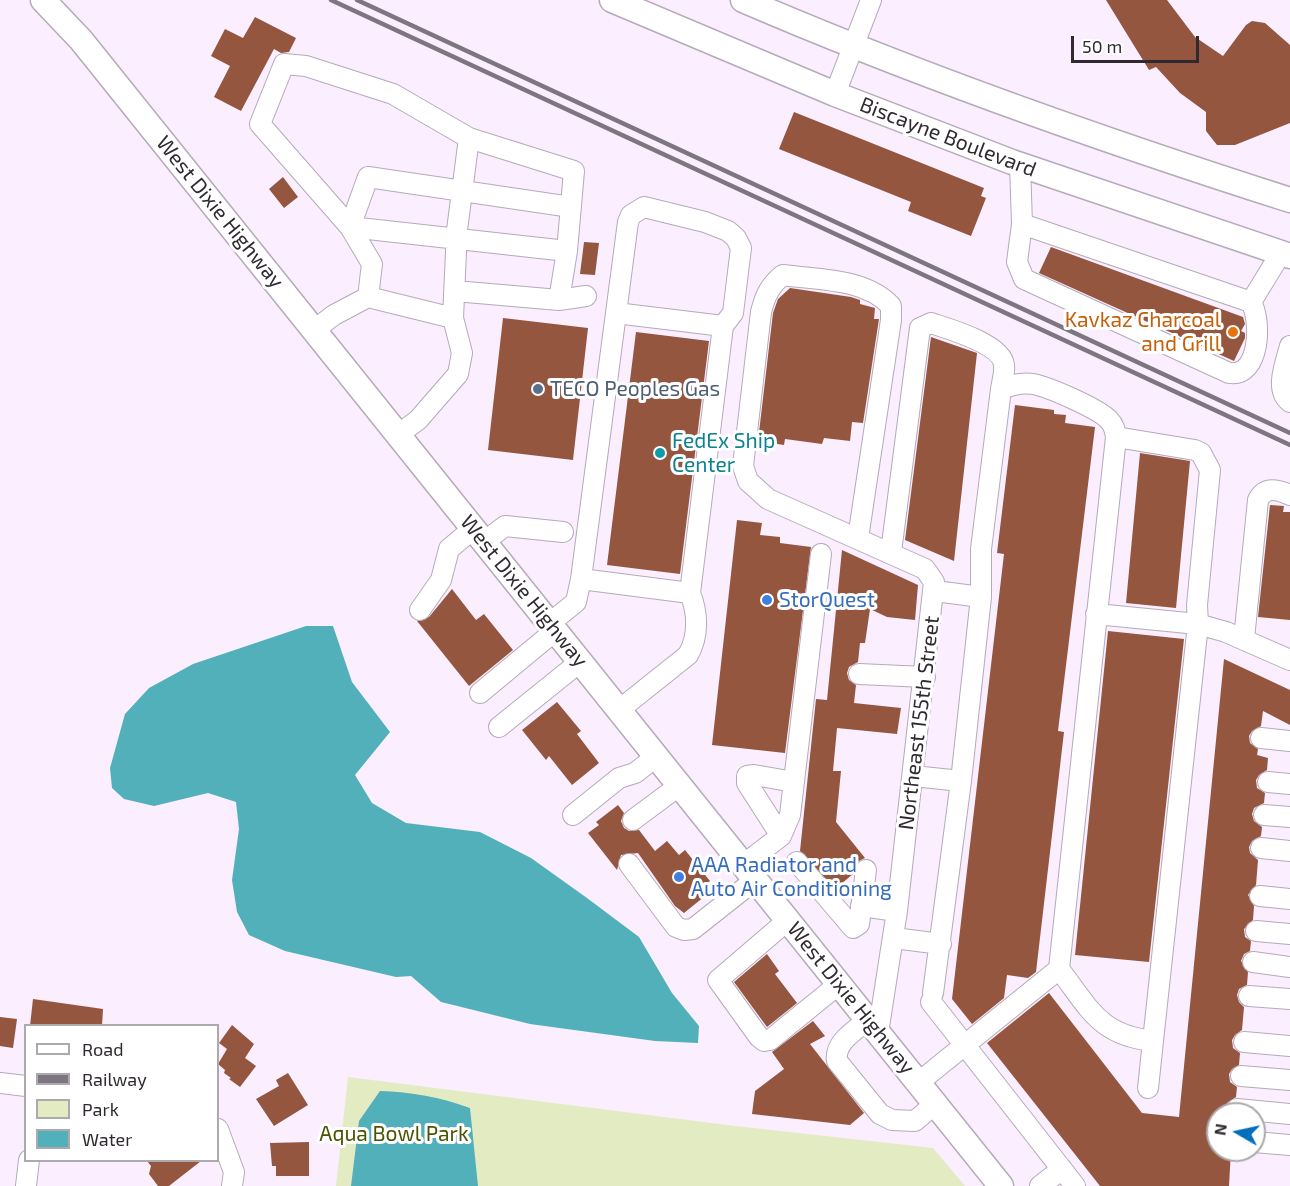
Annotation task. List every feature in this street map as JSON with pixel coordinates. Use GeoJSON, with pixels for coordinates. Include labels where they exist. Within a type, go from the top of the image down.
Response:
{"type":"FeatureCollection","features":[{"type":"Feature","properties":{"kind":"main road","name":"West Dixie Highway"},"geometry":{"type":"LineString","coordinates":[[43,0],[81,40],[1001,1186]]}},
{"type":"Feature","properties":{"kind":"main road","name":"Biscayne Boulevard"},"geometry":{"type":"LineString","coordinates":[[612,0],[835,94],[1020,165],[1287,255]]}},
{"type":"Feature","properties":{"kind":"main road"},"geometry":{"type":"LineString","coordinates":[[743,0],[1123,147],[1290,200]]}},
{"type":"Feature","properties":{"kind":"street"},"geometry":{"type":"LineString","coordinates":[[835,94],[872,0]]}},
{"type":"Feature","properties":{"kind":"street"},"geometry":{"type":"LineString","coordinates":[[368,297],[372,264],[350,227],[260,124],[284,64],[306,66],[393,94],[469,138],[574,171],[567,251],[559,300]]}},
{"type":"Feature","properties":{"kind":"street"},"geometry":{"type":"LineString","coordinates":[[399,434],[418,420],[458,374],[462,353],[453,318],[458,240],[469,138]]}},
{"type":"Feature","properties":{"kind":"street"},"geometry":{"type":"LineString","coordinates":[[1020,165],[1022,224],[1017,262],[1024,279],[1229,373],[1243,372],[1253,356],[1256,317],[1251,302]]}},
{"type":"Feature","properties":{"kind":"street"},"geometry":{"type":"LineString","coordinates":[[350,227],[368,177],[571,207]]}},
{"type":"Feature","properties":{"kind":"street"},"geometry":{"type":"LineString","coordinates":[[480,693],[553,627],[576,602],[581,579],[628,222],[632,215],[644,207],[705,222],[728,231],[736,238],[741,248],[732,313],[729,321],[723,326],[690,593],[696,619],[694,645],[688,655],[619,710]]}},
{"type":"Feature","properties":{"kind":"street"},"geometry":{"type":"LineString","coordinates":[[1022,224],[1251,302]]}},
{"type":"Feature","properties":{"kind":"street"},"geometry":{"type":"LineString","coordinates":[[350,227],[567,251]]}},
{"type":"Feature","properties":{"kind":"street"},"geometry":{"type":"LineString","coordinates":[[1251,302],[1287,255]]}},
{"type":"Feature","properties":{"kind":"street"},"geometry":{"type":"LineString","coordinates":[[858,538],[891,320],[891,306],[882,297],[862,286],[783,275],[773,282],[765,295],[761,312],[742,466],[752,486],[768,499],[925,569],[931,574],[935,591],[981,597]]}},
{"type":"Feature","properties":{"kind":"street"},"geometry":{"type":"LineString","coordinates":[[455,291],[559,300],[585,296]]}},
{"type":"Feature","properties":{"kind":"street"},"geometry":{"type":"LineString","coordinates":[[314,330],[334,315],[368,297],[453,318]]}},
{"type":"Feature","properties":{"kind":"street"},"geometry":{"type":"LineString","coordinates":[[616,313],[723,326]]}},
{"type":"Feature","properties":{"kind":"street"},"geometry":{"type":"LineString","coordinates":[[891,552],[920,328],[931,323],[956,331],[992,348],[1002,358],[1004,366],[981,549],[981,597],[961,781],[941,944],[932,997],[966,1046],[1075,1186]]}},
{"type":"Feature","properties":{"kind":"street"},"geometry":{"type":"LineString","coordinates":[[1290,346],[1282,381],[1282,391],[1290,402]]}},
{"type":"Feature","properties":{"kind":"street"},"geometry":{"type":"LineString","coordinates":[[1001,389],[1021,383],[1032,384],[1068,397],[1108,418],[1114,427],[1116,437],[1059,969],[1104,1026],[1132,1039],[1153,1041]]}},
{"type":"Feature","properties":{"kind":"street"},"geometry":{"type":"LineString","coordinates":[[1116,437],[1195,450],[1206,461],[1210,470],[1197,605],[1198,624],[1148,1088]]}},
{"type":"Feature","properties":{"kind":"street"},"geometry":{"type":"LineString","coordinates":[[1244,639],[1257,500],[1261,493],[1268,490],[1290,495]]}},
{"type":"Feature","properties":{"kind":"street"},"geometry":{"type":"LineString","coordinates":[[420,610],[441,580],[449,549],[505,526],[563,532]]}},
{"type":"Feature","properties":{"kind":"street"},"geometry":{"type":"LineString","coordinates":[[629,864],[676,927],[684,930],[693,929],[781,836],[790,815],[821,554]]}},
{"type":"Feature","properties":{"kind":"street"},"geometry":{"type":"LineString","coordinates":[[581,579],[690,593]]}},
{"type":"Feature","properties":{"kind":"street","name":"Northeast 155th Street"},"geometry":{"type":"LineString","coordinates":[[874,1027],[894,938],[935,591]]}},
{"type":"Feature","properties":{"kind":"street"},"geometry":{"type":"LineString","coordinates":[[1096,614],[1198,624],[1244,639],[1290,660]]}},
{"type":"Feature","properties":{"kind":"street"},"geometry":{"type":"LineString","coordinates":[[499,727],[581,661]]}},
{"type":"Feature","properties":{"kind":"street"},"geometry":{"type":"LineString","coordinates":[[859,675],[925,677]]}},
{"type":"Feature","properties":{"kind":"street"},"geometry":{"type":"LineString","coordinates":[[1262,738],[1290,741]]}},
{"type":"Feature","properties":{"kind":"street"},"geometry":{"type":"LineString","coordinates":[[573,815],[619,778],[635,773],[657,756]]}},
{"type":"Feature","properties":{"kind":"street"},"geometry":{"type":"LineString","coordinates":[[781,836],[747,783],[747,776],[754,775],[794,782]]}},
{"type":"Feature","properties":{"kind":"street"},"geometry":{"type":"LineString","coordinates":[[913,776],[961,781]]}},
{"type":"Feature","properties":{"kind":"street"},"geometry":{"type":"LineString","coordinates":[[1268,782],[1290,784]]}},
{"type":"Feature","properties":{"kind":"street"},"geometry":{"type":"LineString","coordinates":[[633,820],[680,785]]}},
{"type":"Feature","properties":{"kind":"street"},"geometry":{"type":"LineString","coordinates":[[1264,815],[1290,817]]}},
{"type":"Feature","properties":{"kind":"street"},"geometry":{"type":"LineString","coordinates":[[1261,848],[1290,851]]}},
{"type":"Feature","properties":{"kind":"street"},"geometry":{"type":"LineString","coordinates":[[797,862],[853,928],[859,924],[866,870]]}},
{"type":"Feature","properties":{"kind":"street"},"geometry":{"type":"LineString","coordinates":[[1260,896],[1290,899]]}},
{"type":"Feature","properties":{"kind":"street"},"geometry":{"type":"LineString","coordinates":[[861,906],[897,911]]}},
{"type":"Feature","properties":{"kind":"street"},"geometry":{"type":"LineString","coordinates":[[788,920],[718,980],[759,1037],[764,1041],[770,1040],[839,984]]}},
{"type":"Feature","properties":{"kind":"street"},"geometry":{"type":"LineString","coordinates":[[1256,931],[1290,934]]}},
{"type":"Feature","properties":{"kind":"street"},"geometry":{"type":"LineString","coordinates":[[894,938],[941,944]]}},
{"type":"Feature","properties":{"kind":"street"},"geometry":{"type":"LineString","coordinates":[[1253,962],[1290,966]]}},
{"type":"Feature","properties":{"kind":"street"},"geometry":{"type":"LineString","coordinates":[[919,1082],[1059,969]]}},
{"type":"Feature","properties":{"kind":"street"},"geometry":{"type":"LineString","coordinates":[[1249,996],[1290,999]]}},
{"type":"Feature","properties":{"kind":"street"},"geometry":{"type":"LineString","coordinates":[[874,1027],[847,1037],[836,1055],[837,1061],[880,1114],[892,1120],[915,1120],[936,1103]]}},
{"type":"Feature","properties":{"kind":"street"},"geometry":{"type":"LineString","coordinates":[[1244,1042],[1290,1046]]}},
{"type":"Feature","properties":{"kind":"street"},"geometry":{"type":"LineString","coordinates":[[1241,1076],[1290,1080]]}},
{"type":"Feature","properties":{"kind":"street"},"geometry":{"type":"LineString","coordinates":[[0,1083],[24,1086]]}},
{"type":"Feature","properties":{"kind":"street"},"geometry":{"type":"LineString","coordinates":[[1266,1112],[1290,1114]]}},
{"type":"Feature","properties":{"kind":"street"},"geometry":{"type":"LineString","coordinates":[[219,1132],[233,1179]]}},
{"type":"Feature","properties":{"kind":"street"},"geometry":{"type":"LineString","coordinates":[[1266,1143],[1290,1145]]}},
{"type":"Feature","properties":{"kind":"street"},"geometry":{"type":"LineString","coordinates":[[26,1186],[29,1162]]}},
{"type":"Feature","properties":{"kind":"street"},"geometry":{"type":"LineString","coordinates":[[1041,1186],[1062,1169]]}},
{"type":"Feature","properties":{"kind":"green space","name":"Aqua Bowl Park"},"geometry":{"type":"Polygon","coordinates":[[[348,1077],[735,1126],[933,1148],[965,1186],[336,1186],[348,1077]]]}},
{"type":"Feature","properties":{"kind":"water"},"geometry":{"type":"Polygon","coordinates":[[[306,626],[333,626],[352,682],[390,732],[355,775],[372,803],[406,823],[480,832],[531,858],[587,898],[639,937],[672,993],[699,1026],[698,1043],[655,1041],[530,1024],[441,1002],[411,976],[396,977],[285,951],[249,935],[237,912],[232,880],[239,829],[236,802],[208,793],[154,806],[124,799],[112,788],[110,768],[125,714],[149,688],[193,664],[306,626]]]}},
{"type":"Feature","properties":{"kind":"water"},"geometry":{"type":"Polygon","coordinates":[[[380,1091],[425,1096],[470,1108],[478,1186],[351,1186],[359,1121],[380,1091]]]}},
{"type":"Feature","properties":{"kind":"building"},"geometry":{"type":"Polygon","coordinates":[[[1106,0],[1167,0],[1195,37],[1223,56],[1246,25],[1252,21],[1265,23],[1290,45],[1290,123],[1235,145],[1217,145],[1206,131],[1206,112],[1180,93],[1156,67],[1149,70],[1106,0]]]}},
{"type":"Feature","properties":{"kind":"building"},"geometry":{"type":"Polygon","coordinates":[[[255,17],[296,38],[289,52],[281,53],[274,49],[241,111],[214,97],[230,66],[211,56],[225,29],[243,38],[255,17]]]}},
{"type":"Feature","properties":{"kind":"building"},"geometry":{"type":"Polygon","coordinates":[[[794,112],[984,188],[981,196],[986,198],[971,236],[908,211],[911,202],[779,149],[794,112]]]}},
{"type":"Feature","properties":{"kind":"building"},"geometry":{"type":"Polygon","coordinates":[[[283,177],[298,197],[284,208],[269,189],[283,177]]]}},
{"type":"Feature","properties":{"kind":"building"},"geometry":{"type":"Polygon","coordinates":[[[584,242],[599,243],[595,275],[580,274],[584,242]]]}},
{"type":"Feature","properties":{"kind":"building"},"geometry":{"type":"Polygon","coordinates":[[[1051,247],[1243,317],[1245,324],[1241,331],[1245,333],[1245,338],[1234,361],[1039,273],[1051,247]]]}},
{"type":"Feature","properties":{"kind":"building"},"geometry":{"type":"Polygon","coordinates":[[[790,288],[851,297],[860,300],[860,304],[875,308],[874,319],[879,319],[863,423],[852,422],[850,441],[824,438],[822,444],[785,439],[784,445],[758,441],[773,313],[778,299],[790,288]]]}},
{"type":"Feature","properties":{"kind":"building","name":"TECO Peoples Gas"},"geometry":{"type":"Polygon","coordinates":[[[503,318],[588,328],[573,460],[488,450],[503,318]]]}},
{"type":"Feature","properties":{"kind":"building","name":"FedEx Ship Center"},"geometry":{"type":"Polygon","coordinates":[[[636,332],[709,341],[680,574],[607,565],[636,332]]]}},
{"type":"Feature","properties":{"kind":"building"},"geometry":{"type":"Polygon","coordinates":[[[931,337],[977,353],[954,561],[905,540],[931,337]]]}},
{"type":"Feature","properties":{"kind":"building"},"geometry":{"type":"Polygon","coordinates":[[[1015,405],[1054,410],[1054,414],[1066,415],[1065,423],[1095,427],[1058,731],[1064,732],[1036,972],[1028,978],[1007,975],[1004,998],[972,1024],[952,999],[1004,554],[997,553],[1015,405]]]}},
{"type":"Feature","properties":{"kind":"building"},"geometry":{"type":"Polygon","coordinates":[[[1140,453],[1190,461],[1176,608],[1126,603],[1140,453]]]}},
{"type":"Feature","properties":{"kind":"building"},"geometry":{"type":"Polygon","coordinates":[[[1270,505],[1284,506],[1283,512],[1290,512],[1290,620],[1258,617],[1270,505]]]}},
{"type":"Feature","properties":{"kind":"building","name":"StorQuest"},"geometry":{"type":"Polygon","coordinates":[[[737,520],[762,523],[760,535],[780,537],[780,543],[811,547],[785,753],[712,745],[737,520]]]}},
{"type":"Feature","properties":{"kind":"building"},"geometry":{"type":"Polygon","coordinates":[[[842,550],[918,585],[915,620],[887,617],[870,609],[865,643],[860,643],[858,662],[849,667],[847,673],[849,680],[856,685],[854,703],[901,708],[897,734],[837,728],[833,771],[841,771],[836,822],[865,858],[857,862],[853,874],[835,889],[800,851],[816,699],[827,700],[842,550]]]}},
{"type":"Feature","properties":{"kind":"building"},"geometry":{"type":"Polygon","coordinates":[[[452,589],[476,620],[484,614],[513,650],[469,686],[417,621],[429,617],[452,589]]]}},
{"type":"Feature","properties":{"kind":"building"},"geometry":{"type":"Polygon","coordinates":[[[1108,631],[1184,639],[1149,962],[1075,955],[1108,631]]]}},
{"type":"Feature","properties":{"kind":"building"},"geometry":{"type":"Polygon","coordinates":[[[1224,659],[1290,690],[1290,725],[1263,711],[1261,726],[1252,731],[1249,736],[1250,743],[1258,749],[1257,755],[1268,758],[1267,770],[1256,780],[1257,788],[1265,793],[1264,803],[1254,808],[1252,814],[1254,821],[1262,827],[1261,836],[1252,841],[1249,847],[1250,853],[1258,860],[1256,885],[1248,895],[1254,906],[1253,920],[1244,929],[1245,937],[1251,941],[1250,951],[1244,954],[1241,961],[1248,972],[1247,985],[1239,989],[1237,995],[1244,1007],[1242,1030],[1232,1040],[1233,1048],[1240,1053],[1239,1065],[1229,1074],[1230,1082],[1237,1087],[1236,1097],[1228,1102],[1206,1102],[1206,1162],[1230,1162],[1229,1186],[1100,1186],[987,1043],[1049,993],[1142,1113],[1179,1117],[1224,659]]]}},
{"type":"Feature","properties":{"kind":"building"},"geometry":{"type":"Polygon","coordinates":[[[557,702],[581,731],[577,734],[599,763],[572,785],[549,756],[546,760],[522,730],[557,702]]]}},
{"type":"Feature","properties":{"kind":"building"},"geometry":{"type":"Polygon","coordinates":[[[618,805],[624,813],[621,821],[624,828],[629,831],[639,830],[655,851],[667,841],[679,855],[685,850],[710,881],[704,886],[710,892],[684,913],[675,906],[638,853],[621,855],[617,870],[588,833],[599,825],[596,822],[618,805]]]}},
{"type":"Feature","properties":{"kind":"building"},"geometry":{"type":"Polygon","coordinates":[[[767,954],[779,971],[775,974],[797,1003],[767,1027],[734,982],[767,954]]]}},
{"type":"Feature","properties":{"kind":"building"},"geometry":{"type":"Polygon","coordinates":[[[33,999],[103,1009],[102,1024],[30,1024],[33,999]]]}},
{"type":"Feature","properties":{"kind":"building"},"geometry":{"type":"Polygon","coordinates":[[[0,1017],[17,1019],[13,1048],[0,1046],[0,1017]]]}},
{"type":"Feature","properties":{"kind":"building"},"geometry":{"type":"Polygon","coordinates":[[[813,1021],[825,1036],[810,1044],[864,1113],[850,1125],[752,1114],[755,1091],[784,1069],[772,1052],[813,1021]]]}},
{"type":"Feature","properties":{"kind":"building"},"geometry":{"type":"Polygon","coordinates":[[[232,1025],[254,1044],[245,1058],[256,1066],[240,1087],[229,1079],[231,1078],[219,1065],[227,1049],[219,1043],[232,1025]]]}},
{"type":"Feature","properties":{"kind":"building"},"geometry":{"type":"Polygon","coordinates":[[[288,1073],[308,1105],[274,1126],[256,1099],[279,1086],[276,1080],[288,1073]]]}},
{"type":"Feature","properties":{"kind":"building"},"geometry":{"type":"Polygon","coordinates":[[[309,1142],[309,1176],[276,1176],[276,1166],[272,1166],[270,1143],[309,1142]]]}},
{"type":"Feature","properties":{"kind":"building"},"geometry":{"type":"Polygon","coordinates":[[[148,1162],[200,1162],[169,1186],[158,1186],[149,1174],[151,1166],[148,1162]]]}},
{"type":"Feature","properties":{"kind":"railway"},"geometry":{"type":"LineString","coordinates":[[331,0],[1290,445]]}},
{"type":"Feature","properties":{"kind":"railway"},"geometry":{"type":"LineString","coordinates":[[357,0],[1290,433]]}},
{"type":"Feature","properties":{"kind":"place","name":"Kavkaz Charcoal and Grill"},"geometry":{"type":"Point","coordinates":[1233,332]}},
{"type":"Feature","properties":{"kind":"place","name":"TECO Peoples Gas"},"geometry":{"type":"Point","coordinates":[538,389]}},
{"type":"Feature","properties":{"kind":"place","name":"FedEx Ship Center"},"geometry":{"type":"Point","coordinates":[660,453]}},
{"type":"Feature","properties":{"kind":"place","name":"StorQuest"},"geometry":{"type":"Point","coordinates":[767,600]}},
{"type":"Feature","properties":{"kind":"place","name":"AAA Radiator and Auto Air Conditioning"},"geometry":{"type":"Point","coordinates":[679,877]}}]}
